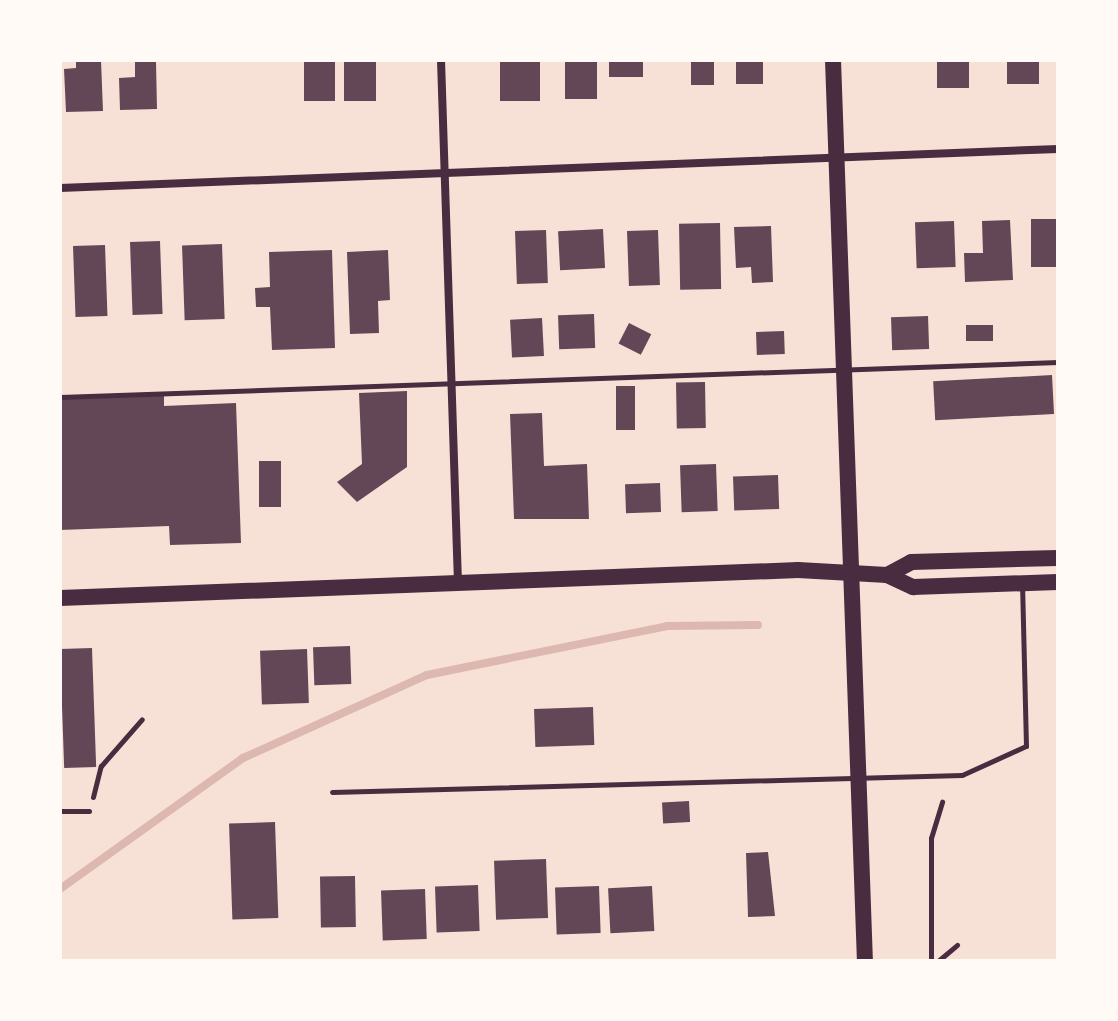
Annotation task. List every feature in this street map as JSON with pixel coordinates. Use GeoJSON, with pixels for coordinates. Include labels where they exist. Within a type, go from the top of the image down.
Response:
{"type":"FeatureCollection","features":[{"type":"Feature","properties":{"kind":"main road"},"geometry":{"type":"LineString","coordinates":[[833,60],[865,961]]}},
{"type":"Feature","properties":{"kind":"main road"},"geometry":{"type":"LineString","coordinates":[[887,575],[911,562],[1058,558]]}},
{"type":"Feature","properties":{"kind":"main road"},"geometry":{"type":"LineString","coordinates":[[60,598],[798,570],[887,575],[913,587],[1058,582]]}},
{"type":"Feature","properties":{"kind":"street"},"geometry":{"type":"LineString","coordinates":[[441,60],[458,584]]}},
{"type":"Feature","properties":{"kind":"street"},"geometry":{"type":"LineString","coordinates":[[60,188],[443,170],[1058,149]]}},
{"type":"Feature","properties":{"kind":"lane"},"geometry":{"type":"LineString","coordinates":[[60,397],[451,380],[1058,362]]}},
{"type":"Feature","properties":{"kind":"lane"},"geometry":{"type":"LineString","coordinates":[[332,792],[962,775],[1026,746],[1022,583]]}},
{"type":"Feature","properties":{"kind":"lane"},"geometry":{"type":"LineString","coordinates":[[60,811],[89,811]]}},
{"type":"Feature","properties":{"kind":"path"},"geometry":{"type":"LineString","coordinates":[[89,811],[101,766],[142,719]]}},
{"type":"Feature","properties":{"kind":"path"},"geometry":{"type":"LineString","coordinates":[[931,961],[931,838],[942,802]]}},
{"type":"Feature","properties":{"kind":"path"},"geometry":{"type":"LineString","coordinates":[[938,961],[957,945]]}},
{"type":"Feature","properties":{"kind":"building"},"geometry":{"type":"Polygon","coordinates":[[[76,60],[101,60],[103,111],[66,112],[64,69],[76,68],[76,60]]]}},
{"type":"Feature","properties":{"kind":"building"},"geometry":{"type":"Polygon","coordinates":[[[304,60],[335,60],[335,101],[304,101],[304,60]]]}},
{"type":"Feature","properties":{"kind":"building"},"geometry":{"type":"Polygon","coordinates":[[[344,60],[376,60],[376,101],[344,101],[344,60]]]}},
{"type":"Feature","properties":{"kind":"building"},"geometry":{"type":"Polygon","coordinates":[[[500,60],[540,60],[540,101],[500,101],[500,60]]]}},
{"type":"Feature","properties":{"kind":"building"},"geometry":{"type":"Polygon","coordinates":[[[565,60],[597,60],[597,99],[565,99],[565,60]]]}},
{"type":"Feature","properties":{"kind":"building"},"geometry":{"type":"Polygon","coordinates":[[[609,60],[643,60],[643,77],[609,77],[609,60]]]}},
{"type":"Feature","properties":{"kind":"building"},"geometry":{"type":"Polygon","coordinates":[[[691,60],[714,60],[714,85],[691,85],[691,60]]]}},
{"type":"Feature","properties":{"kind":"building"},"geometry":{"type":"Polygon","coordinates":[[[736,60],[763,60],[763,84],[736,84],[736,60]]]}},
{"type":"Feature","properties":{"kind":"building"},"geometry":{"type":"Polygon","coordinates":[[[937,60],[969,60],[969,88],[937,88],[937,60]]]}},
{"type":"Feature","properties":{"kind":"building"},"geometry":{"type":"Polygon","coordinates":[[[1007,60],[1039,60],[1039,84],[1007,84],[1007,60]]]}},
{"type":"Feature","properties":{"kind":"building"},"geometry":{"type":"Polygon","coordinates":[[[135,62],[156,62],[157,109],[120,110],[119,78],[135,77],[135,62]]]}},
{"type":"Feature","properties":{"kind":"building"},"geometry":{"type":"Polygon","coordinates":[[[1031,219],[1058,219],[1058,267],[1031,267],[1031,219]]]}},
{"type":"Feature","properties":{"kind":"building"},"geometry":{"type":"Polygon","coordinates":[[[1010,220],[1013,280],[965,282],[964,253],[983,253],[982,221],[1010,220]]]}},
{"type":"Feature","properties":{"kind":"building"},"geometry":{"type":"Polygon","coordinates":[[[954,221],[956,267],[917,268],[915,222],[954,221]]]}},
{"type":"Feature","properties":{"kind":"building"},"geometry":{"type":"Polygon","coordinates":[[[720,223],[721,289],[680,290],[679,224],[720,223]]]}},
{"type":"Feature","properties":{"kind":"building"},"geometry":{"type":"Polygon","coordinates":[[[771,226],[773,282],[752,283],[751,267],[736,268],[734,227],[771,226]]]}},
{"type":"Feature","properties":{"kind":"building"},"geometry":{"type":"Polygon","coordinates":[[[603,229],[605,268],[560,270],[558,231],[603,229]]]}},
{"type":"Feature","properties":{"kind":"building"},"geometry":{"type":"Polygon","coordinates":[[[546,230],[548,283],[517,284],[515,231],[546,230]]]}},
{"type":"Feature","properties":{"kind":"building"},"geometry":{"type":"Polygon","coordinates":[[[658,230],[660,285],[629,286],[627,231],[658,230]]]}},
{"type":"Feature","properties":{"kind":"building"},"geometry":{"type":"Polygon","coordinates":[[[160,241],[163,314],[133,315],[130,242],[160,241]]]}},
{"type":"Feature","properties":{"kind":"building"},"geometry":{"type":"Polygon","coordinates":[[[222,244],[225,319],[185,320],[182,245],[222,244]]]}},
{"type":"Feature","properties":{"kind":"building"},"geometry":{"type":"Polygon","coordinates":[[[105,245],[107,316],[75,317],[73,246],[105,245]]]}},
{"type":"Feature","properties":{"kind":"building"},"geometry":{"type":"Polygon","coordinates":[[[332,250],[335,348],[272,350],[270,307],[256,307],[255,288],[270,287],[269,252],[332,250]]]}},
{"type":"Feature","properties":{"kind":"building"},"geometry":{"type":"Polygon","coordinates":[[[388,250],[390,300],[378,301],[379,333],[350,334],[347,252],[388,250]]]}},
{"type":"Feature","properties":{"kind":"building"},"geometry":{"type":"Polygon","coordinates":[[[594,314],[595,348],[559,349],[558,315],[594,314]]]}},
{"type":"Feature","properties":{"kind":"building"},"geometry":{"type":"Polygon","coordinates":[[[928,316],[929,349],[892,350],[891,317],[928,316]]]}},
{"type":"Feature","properties":{"kind":"building"},"geometry":{"type":"Polygon","coordinates":[[[542,318],[544,356],[512,358],[510,320],[542,318]]]}},
{"type":"Feature","properties":{"kind":"building"},"geometry":{"type":"Polygon","coordinates":[[[629,323],[651,334],[641,355],[619,343],[629,323]]]}},
{"type":"Feature","properties":{"kind":"building"},"geometry":{"type":"Polygon","coordinates":[[[966,325],[993,325],[993,341],[966,341],[966,325]]]}},
{"type":"Feature","properties":{"kind":"building"},"geometry":{"type":"Polygon","coordinates":[[[784,331],[785,354],[757,355],[756,332],[784,331]]]}},
{"type":"Feature","properties":{"kind":"building"},"geometry":{"type":"Polygon","coordinates":[[[1052,375],[1054,414],[935,420],[933,381],[1052,375]]]}},
{"type":"Feature","properties":{"kind":"building"},"geometry":{"type":"Polygon","coordinates":[[[705,382],[706,428],[677,428],[676,383],[705,382]]]}},
{"type":"Feature","properties":{"kind":"building"},"geometry":{"type":"Polygon","coordinates":[[[616,386],[635,386],[635,430],[616,430],[616,386]]]}},
{"type":"Feature","properties":{"kind":"building"},"geometry":{"type":"Polygon","coordinates":[[[407,391],[407,467],[357,502],[337,482],[362,464],[359,393],[407,391]]]}},
{"type":"Feature","properties":{"kind":"building"},"geometry":{"type":"Polygon","coordinates":[[[164,393],[164,406],[236,403],[241,543],[170,545],[169,526],[60,530],[60,397],[164,393]]]}},
{"type":"Feature","properties":{"kind":"building"},"geometry":{"type":"Polygon","coordinates":[[[542,413],[544,466],[587,464],[589,519],[514,519],[510,414],[542,413]]]}},
{"type":"Feature","properties":{"kind":"building"},"geometry":{"type":"Polygon","coordinates":[[[259,461],[281,461],[281,507],[259,507],[259,461]]]}},
{"type":"Feature","properties":{"kind":"building"},"geometry":{"type":"Polygon","coordinates":[[[716,464],[718,511],[682,512],[680,465],[716,464]]]}},
{"type":"Feature","properties":{"kind":"building"},"geometry":{"type":"Polygon","coordinates":[[[778,475],[779,509],[734,511],[733,477],[778,475]]]}},
{"type":"Feature","properties":{"kind":"building"},"geometry":{"type":"Polygon","coordinates":[[[660,483],[661,512],[626,513],[625,484],[660,483]]]}},
{"type":"Feature","properties":{"kind":"building"},"geometry":{"type":"Polygon","coordinates":[[[350,646],[351,684],[314,685],[313,647],[350,646]]]}},
{"type":"Feature","properties":{"kind":"building"},"geometry":{"type":"Polygon","coordinates":[[[92,648],[96,767],[64,768],[60,649],[92,648]]]}},
{"type":"Feature","properties":{"kind":"building"},"geometry":{"type":"Polygon","coordinates":[[[307,649],[309,703],[262,705],[260,651],[307,649]]]}},
{"type":"Feature","properties":{"kind":"building"},"geometry":{"type":"Polygon","coordinates":[[[593,707],[594,745],[535,747],[534,709],[593,707]]]}},
{"type":"Feature","properties":{"kind":"building"},"geometry":{"type":"Polygon","coordinates":[[[689,801],[690,822],[663,823],[662,802],[689,801]]]}},
{"type":"Feature","properties":{"kind":"building"},"geometry":{"type":"Polygon","coordinates":[[[275,822],[278,918],[232,920],[229,824],[275,822]]]}},
{"type":"Feature","properties":{"kind":"building"},"geometry":{"type":"Polygon","coordinates":[[[768,852],[775,916],[748,917],[746,853],[768,852]]]}},
{"type":"Feature","properties":{"kind":"building"},"geometry":{"type":"Polygon","coordinates":[[[546,859],[548,918],[496,920],[494,861],[546,859]]]}},
{"type":"Feature","properties":{"kind":"building"},"geometry":{"type":"Polygon","coordinates":[[[355,876],[356,927],[321,928],[320,877],[355,876]]]}},
{"type":"Feature","properties":{"kind":"building"},"geometry":{"type":"Polygon","coordinates":[[[478,885],[480,931],[437,932],[435,887],[478,885]]]}},
{"type":"Feature","properties":{"kind":"building"},"geometry":{"type":"Polygon","coordinates":[[[599,886],[601,933],[557,935],[555,888],[599,886]]]}},
{"type":"Feature","properties":{"kind":"building"},"geometry":{"type":"Polygon","coordinates":[[[652,886],[654,931],[610,933],[608,888],[652,886]]]}},
{"type":"Feature","properties":{"kind":"building"},"geometry":{"type":"Polygon","coordinates":[[[425,889],[427,939],[383,941],[381,891],[425,889]]]}},
{"type":"Feature","properties":{"kind":"waterway"},"geometry":{"type":"LineString","coordinates":[[60,889],[243,758],[427,675],[667,626],[758,625]]}}]}
